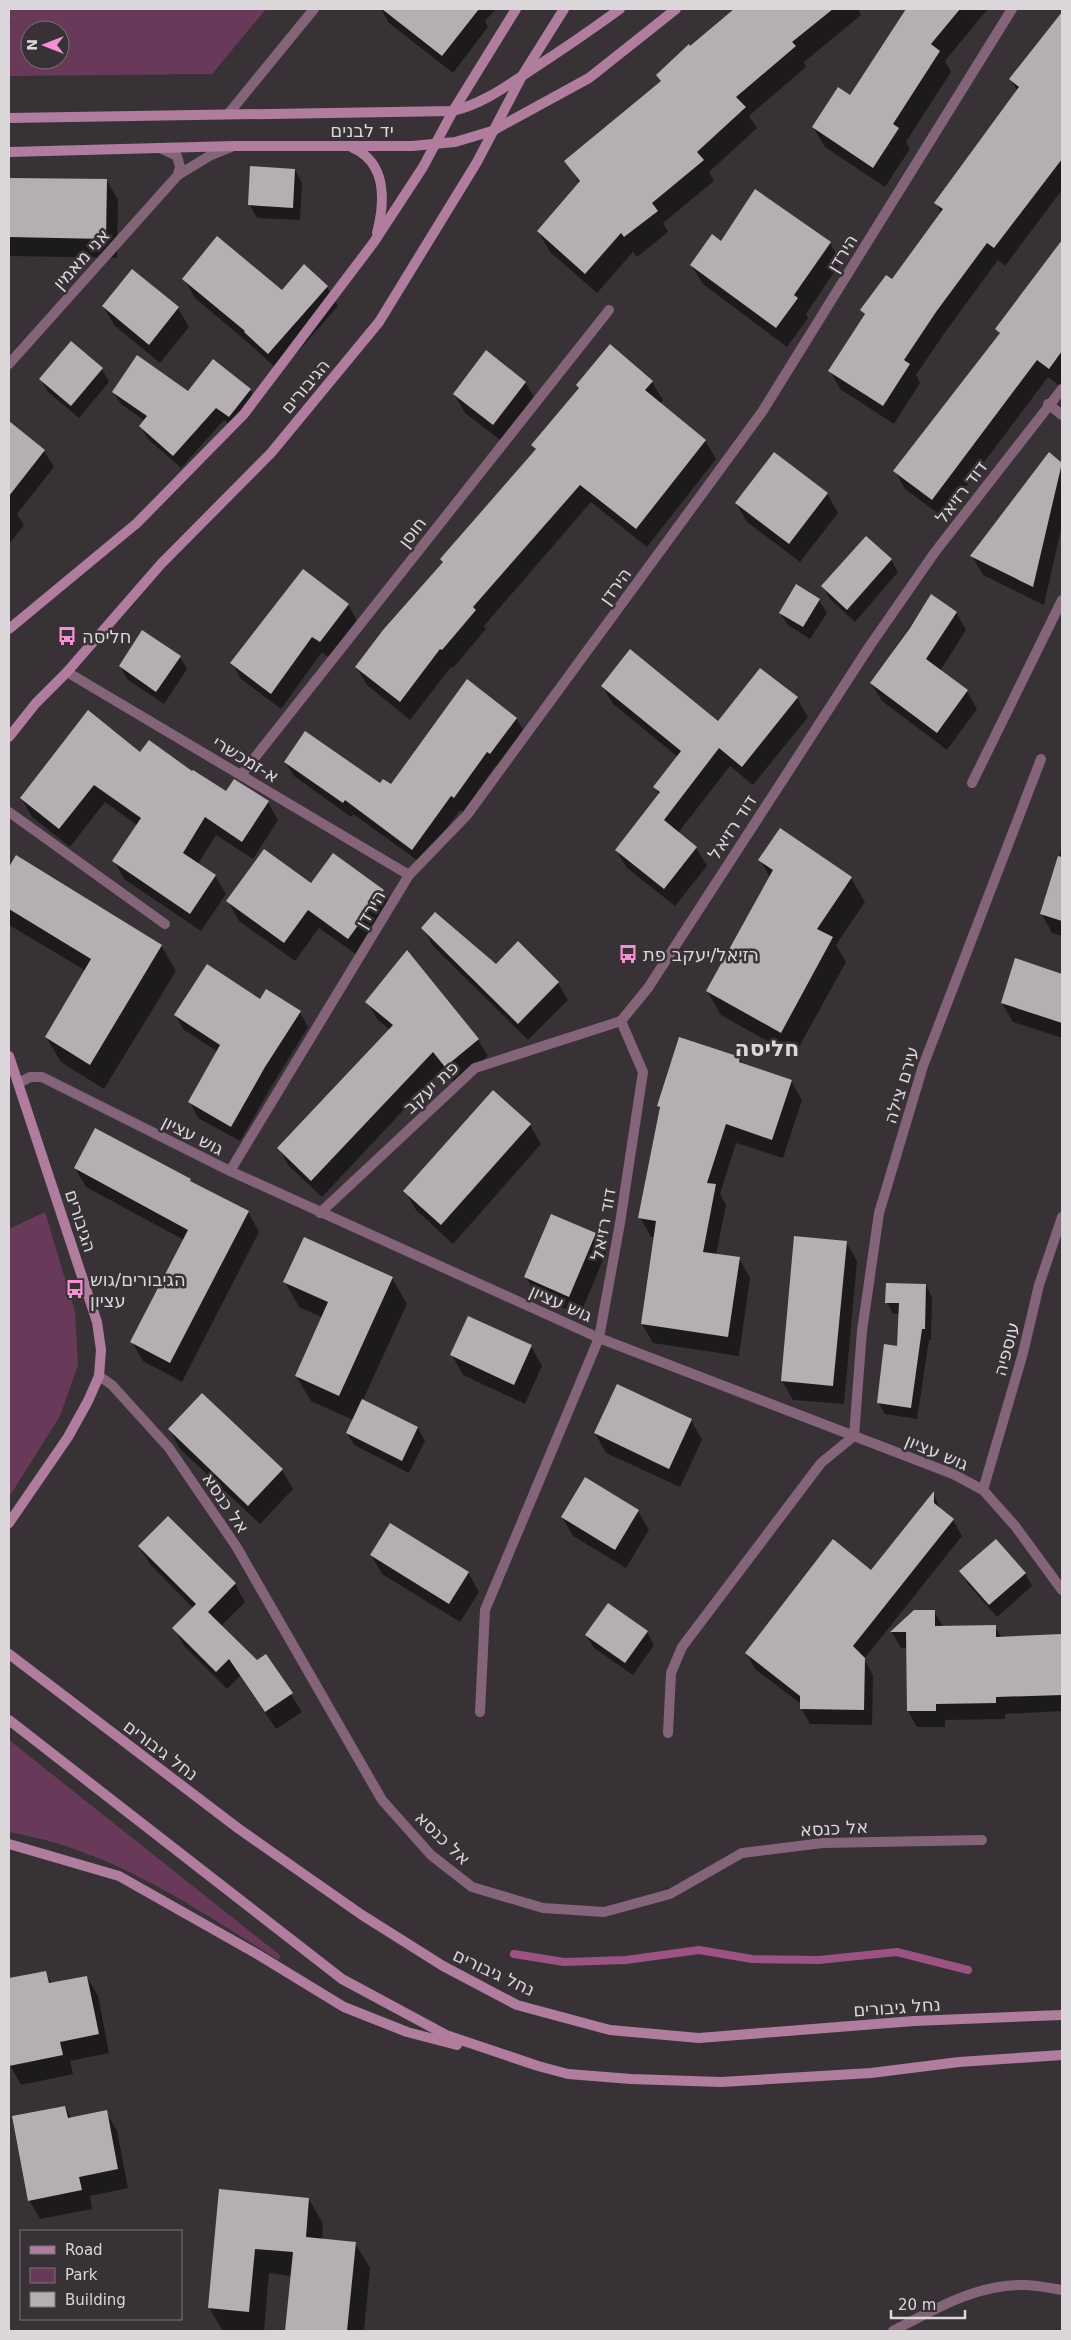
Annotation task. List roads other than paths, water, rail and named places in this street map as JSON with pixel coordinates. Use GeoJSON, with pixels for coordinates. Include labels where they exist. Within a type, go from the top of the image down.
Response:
{"type":"FeatureCollection","features":[{"type":"Feature","properties":{"kind":"street"},"geometry":{"type":"LineString","coordinates":[[228,113],[314,9]]}},
{"type":"Feature","properties":{"kind":"street","name":"הגיבורים"},"geometry":{"type":"LineString","coordinates":[[9,629],[137,523],[244,414],[374,242],[423,166],[454,110],[516,9]]}},
{"type":"Feature","properties":{"kind":"street","name":"הגיבורים"},"geometry":{"type":"LineString","coordinates":[[9,737],[36,703],[67,672],[161,564],[271,452],[379,322],[477,162],[522,76],[564,9]]}},
{"type":"Feature","properties":{"kind":"street","name":"יד לבנים"},"geometry":{"type":"LineString","coordinates":[[9,118],[454,110],[482,101],[582,37],[620,9]]}},
{"type":"Feature","properties":{"kind":"street","name":"יד לבנים"},"geometry":{"type":"LineString","coordinates":[[9,152],[159,147],[434,145],[474,138],[492,131],[589,78],[676,9]]}},
{"type":"Feature","properties":{"kind":"street","name":"הירדן"},"geometry":{"type":"LineString","coordinates":[[230,1171],[409,875],[467,815],[762,412],[1012,9]]}},
{"type":"Feature","properties":{"kind":"street","name":"אני מאמין"},"geometry":{"type":"LineString","coordinates":[[9,364],[178,175],[211,155],[235,146]]}},
{"type":"Feature","properties":{"kind":"street"},"geometry":{"type":"LineString","coordinates":[[159,147],[177,156],[180,166],[178,175]]}},
{"type":"Feature","properties":{"kind":"street"},"geometry":{"type":"LineString","coordinates":[[350,147],[371,158],[381,183],[381,219],[374,242]]}},
{"type":"Feature","properties":{"kind":"street","name":"חוסן"},"geometry":{"type":"LineString","coordinates":[[241,775],[609,310]]}},
{"type":"Feature","properties":{"kind":"street","name":"דוד רזיאל"},"geometry":{"type":"LineString","coordinates":[[480,1712],[485,1610],[599,1338],[620,1223],[643,1072],[621,1021],[653,980],[869,647],[935,552],[1062,388]]}},
{"type":"Feature","properties":{"kind":"street"},"geometry":{"type":"LineString","coordinates":[[1048,404],[1062,415]]}},
{"type":"Feature","properties":{"kind":"street"},"geometry":{"type":"LineString","coordinates":[[972,783],[1062,600]]}},
{"type":"Feature","properties":{"kind":"street","name":"א-זמכשרי"},"geometry":{"type":"LineString","coordinates":[[67,672],[409,875]]}},
{"type":"Feature","properties":{"kind":"street","name":"עירם צילה"},"geometry":{"type":"LineString","coordinates":[[854,1436],[862,1331],[880,1214],[923,1066],[1041,759]]}},
{"type":"Feature","properties":{"kind":"street"},"geometry":{"type":"LineString","coordinates":[[9,812],[165,924]]}},
{"type":"Feature","properties":{"kind":"street","name":"פת יעקב"},"geometry":{"type":"LineString","coordinates":[[320,1213],[474,1068],[621,1021]]}},
{"type":"Feature","properties":{"kind":"street","name":"הגיבורים"},"geometry":{"type":"LineString","coordinates":[[9,1056],[97,1322],[101,1350],[99,1376],[88,1401],[68,1436],[9,1523]]}},
{"type":"Feature","properties":{"kind":"street","name":"גוש עציון"},"geometry":{"type":"LineString","coordinates":[[19,1083],[30,1077],[42,1077],[230,1171],[599,1338],[953,1474],[983,1490],[1015,1526],[1062,1590]]}},
{"type":"Feature","properties":{"kind":"street","name":"עוספיה"},"geometry":{"type":"LineString","coordinates":[[983,1490],[1023,1353],[1038,1285],[1062,1217]]}},
{"type":"Feature","properties":{"kind":"street","name":"אל כנסא"},"geometry":{"type":"LineString","coordinates":[[99,1376],[112,1385],[169,1448],[236,1546],[382,1800],[431,1855],[472,1887],[543,1908],[604,1912],[670,1894],[742,1853],[824,1842],[982,1840]]}},
{"type":"Feature","properties":{"kind":"street"},"geometry":{"type":"LineString","coordinates":[[668,1733],[671,1673],[682,1647],[821,1463],[854,1436]]}},
{"type":"Feature","properties":{"kind":"street","name":"נחל גיבורים"},"geometry":{"type":"LineString","coordinates":[[9,1654],[239,1829],[362,1915],[443,1966],[517,2005],[610,2030],[699,2038],[914,2021],[1062,2015]]}},
{"type":"Feature","properties":{"kind":"street"},"geometry":{"type":"LineString","coordinates":[[9,1720],[342,1979],[446,2035],[538,2066]]}},
{"type":"Feature","properties":{"kind":"street"},"geometry":{"type":"LineString","coordinates":[[9,1844],[118,1876],[257,1954],[344,2007],[406,2032],[568,2074],[631,2079],[721,2082],[871,2073],[959,2062],[1062,2055]]}},
{"type":"Feature","properties":{"kind":"street"},"geometry":{"type":"LineString","coordinates":[[893,2331],[951,2300],[986,2290],[1023,2285],[1062,2290]]}},
{"type":"Feature","properties":{"kind":"waterway"},"geometry":{"type":"LineString","coordinates":[[514,1954],[564,1962],[626,1960],[699,1950],[752,1959],[819,1960],[897,1952],[968,1970]]}},
{"type":"Feature","properties":{"kind":"place","name":"חליסה"},"geometry":{"type":"Point","coordinates":[67,636]}},
{"type":"Feature","properties":{"kind":"place","name":"רזיאל/יעקב פת"},"geometry":{"type":"Point","coordinates":[628,954]}},
{"type":"Feature","properties":{"kind":"place","name":"הגיבורים/גוש עציון"},"geometry":{"type":"Point","coordinates":[75,1289]}},
{"type":"Feature","properties":{"kind":"district","name":"חליסה"},"geometry":{"type":"Point","coordinates":[767,1048]}}]}
